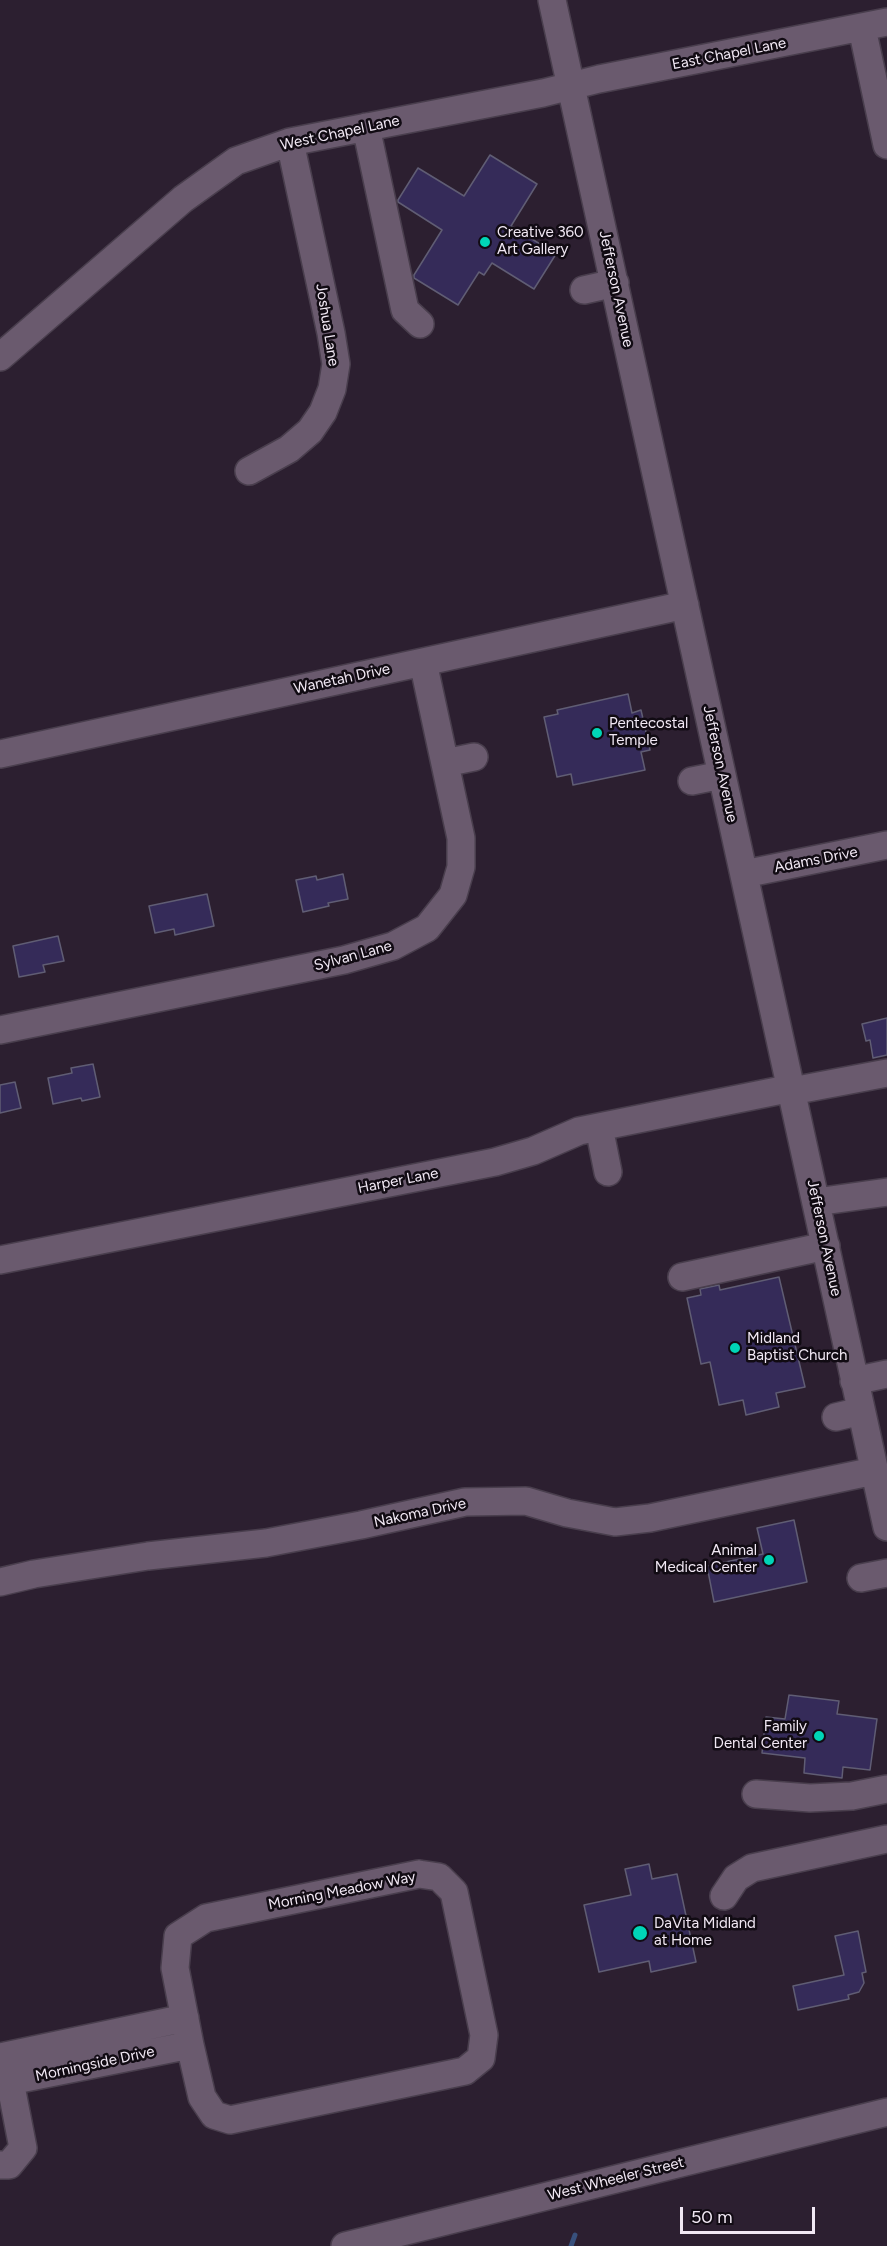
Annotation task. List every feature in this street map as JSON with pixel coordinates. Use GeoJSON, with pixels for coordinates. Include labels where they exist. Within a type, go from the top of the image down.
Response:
{"type":"FeatureCollection","features":[{"type":"Feature","properties":{"kind":"street","name":"Jefferson Avenue"},"geometry":{"type":"LineString","coordinates":[[552,0],[826,1246],[854,1381],[848,1414],[874,1471],[887,1527]]}},
{"type":"Feature","properties":{"kind":"street","name":"East Chapel Lane"},"geometry":{"type":"LineString","coordinates":[[570,86],[874,25]]}},
{"type":"Feature","properties":{"kind":"street"},"geometry":{"type":"LineString","coordinates":[[874,25],[887,145]]}},
{"type":"Feature","properties":{"kind":"street","name":"West Chapel Lane"},"geometry":{"type":"LineString","coordinates":[[0,357],[183,198],[236,161],[290,142],[570,86]]}},
{"type":"Feature","properties":{"kind":"street"},"geometry":{"type":"LineString","coordinates":[[366,127],[405,310],[420,324]]}},
{"type":"Feature","properties":{"kind":"street","name":"Joshua Lane"},"geometry":{"type":"LineString","coordinates":[[249,471],[289,449],[310,431],[323,412],[332,389],[336,364],[290,142]]}},
{"type":"Feature","properties":{"kind":"street"},"geometry":{"type":"LineString","coordinates":[[584,290],[615,283]]}},
{"type":"Feature","properties":{"kind":"street","name":"Wanetah Drive"},"geometry":{"type":"LineString","coordinates":[[0,754],[685,605]]}},
{"type":"Feature","properties":{"kind":"street","name":"Sylvan Lane"},"geometry":{"type":"LineString","coordinates":[[0,1030],[344,960],[393,946],[428,928],[453,895],[462,867],[461,838],[423,662]]}},
{"type":"Feature","properties":{"kind":"street"},"geometry":{"type":"LineString","coordinates":[[445,763],[474,757]]}},
{"type":"Feature","properties":{"kind":"street"},"geometry":{"type":"LineString","coordinates":[[692,781],[722,775]]}},
{"type":"Feature","properties":{"kind":"street","name":"Adams Drive"},"geometry":{"type":"LineString","coordinates":[[744,873],[887,845]]}},
{"type":"Feature","properties":{"kind":"street","name":"Harper Lane"},"geometry":{"type":"LineString","coordinates":[[0,1260],[495,1162],[533,1151],[579,1131],[887,1073]]}},
{"type":"Feature","properties":{"kind":"street"},"geometry":{"type":"LineString","coordinates":[[599,1127],[609,1172]]}},
{"type":"Feature","properties":{"kind":"street"},"geometry":{"type":"LineString","coordinates":[[816,1202],[887,1192]]}},
{"type":"Feature","properties":{"kind":"street"},"geometry":{"type":"LineString","coordinates":[[685,1274],[826,1246]]}},
{"type":"Feature","properties":{"kind":"street"},"geometry":{"type":"LineString","coordinates":[[854,1381],[887,1374]]}},
{"type":"Feature","properties":{"kind":"street","name":"Nakoma Drive"},"geometry":{"type":"LineString","coordinates":[[0,1582],[34,1574],[148,1556],[266,1543],[465,1502],[526,1501],[567,1513],[615,1522],[650,1518],[874,1471]]}},
{"type":"Feature","properties":{"kind":"street"},"geometry":{"type":"LineString","coordinates":[[756,1794],[810,1798],[852,1796],[887,1789]]}},
{"type":"Feature","properties":{"kind":"street"},"geometry":{"type":"LineString","coordinates":[[724,1896],[736,1878],[752,1868],[887,1839]]}},
{"type":"Feature","properties":{"kind":"street","name":"Morning Meadow Way"},"geometry":{"type":"LineString","coordinates":[[419,1874],[439,1877],[454,1892],[484,2035],[481,2058],[465,2071],[230,2120],[213,2115],[201,2097],[190,2045],[175,1968],[178,1936],[206,1918],[419,1874]]}},
{"type":"Feature","properties":{"kind":"street","name":"Morningside Drive"},"geometry":{"type":"LineString","coordinates":[[3,2064],[185,2018]]}},
{"type":"Feature","properties":{"kind":"street","name":"Morningside Drive"},"geometry":{"type":"LineString","coordinates":[[3,2064],[190,2045]]}},
{"type":"Feature","properties":{"kind":"street"},"geometry":{"type":"LineString","coordinates":[[0,2165],[9,2165],[23,2148],[3,2064]]}},
{"type":"Feature","properties":{"kind":"street","name":"West Wheeler Street"},"geometry":{"type":"LineString","coordinates":[[345,2246],[887,2112]]}},
{"type":"Feature","properties":{"kind":"building","name":"Creative 360 Art Gallery"},"geometry":{"type":"Polygon","coordinates":[[[490,155],[537,184],[511,226],[556,254],[534,289],[492,263],[484,275],[479,272],[458,305],[414,278],[442,230],[398,200],[418,168],[464,196],[490,155]]]}},
{"type":"Feature","properties":{"kind":"building","name":"Pentecostal Temple"},"geometry":{"type":"Polygon","coordinates":[[[628,694],[632,713],[641,710],[650,750],[641,752],[645,770],[573,785],[571,774],[557,777],[544,717],[558,714],[557,710],[628,694]]]}},
{"type":"Feature","properties":{"kind":"building"},"geometry":{"type":"Polygon","coordinates":[[[343,874],[348,899],[303,912],[296,880],[316,876],[317,880],[343,874]]]}},
{"type":"Feature","properties":{"kind":"building"},"geometry":{"type":"Polygon","coordinates":[[[207,894],[214,926],[175,935],[174,929],[155,933],[149,906],[207,894]]]}},
{"type":"Feature","properties":{"kind":"building"},"geometry":{"type":"Polygon","coordinates":[[[58,936],[64,961],[43,965],[45,972],[19,977],[13,946],[58,936]]]}},
{"type":"Feature","properties":{"kind":"building"},"geometry":{"type":"Polygon","coordinates":[[[887,1018],[887,1055],[873,1058],[870,1040],[866,1041],[862,1024],[887,1018]]]}},
{"type":"Feature","properties":{"kind":"building"},"geometry":{"type":"Polygon","coordinates":[[[93,1064],[100,1097],[82,1101],[81,1098],[53,1104],[48,1078],[72,1073],[71,1068],[93,1064]]]}},
{"type":"Feature","properties":{"kind":"building"},"geometry":{"type":"Polygon","coordinates":[[[15,1082],[21,1108],[0,1113],[0,1085],[15,1082]]]}},
{"type":"Feature","properties":{"kind":"building","name":"Midland Baptist Church"},"geometry":{"type":"Polygon","coordinates":[[[779,1277],[805,1387],[776,1393],[779,1407],[746,1415],[743,1400],[719,1405],[710,1362],[701,1364],[687,1298],[701,1295],[700,1289],[719,1285],[720,1290],[779,1277]]]}},
{"type":"Feature","properties":{"kind":"building","name":"Animal Medical Center"},"geometry":{"type":"Polygon","coordinates":[[[794,1520],[807,1582],[714,1602],[707,1566],[763,1554],[757,1528],[794,1520]]]}},
{"type":"Feature","properties":{"kind":"building","name":"Family Dental Center"},"geometry":{"type":"Polygon","coordinates":[[[789,1695],[839,1701],[837,1714],[877,1719],[870,1770],[843,1767],[842,1778],[804,1773],[805,1758],[762,1753],[766,1717],[785,1719],[789,1695]]]}},
{"type":"Feature","properties":{"kind":"building","name":"DaVita Midland at Home"},"geometry":{"type":"Polygon","coordinates":[[[649,1864],[652,1879],[677,1874],[696,1962],[651,1972],[649,1961],[599,1972],[584,1905],[631,1895],[625,1869],[649,1864]]]}},
{"type":"Feature","properties":{"kind":"building"},"geometry":{"type":"Polygon","coordinates":[[[858,1931],[866,1972],[862,1973],[864,1983],[859,1992],[848,1995],[849,1999],[798,2010],[793,1986],[844,1975],[835,1936],[858,1931]]]}},
{"type":"Feature","properties":{"kind":"waterway"},"geometry":{"type":"LineString","coordinates":[[571,2246],[575,2235]]}},
{"type":"Feature","properties":{"kind":"place","name":"Creative 360 Art Gallery"},"geometry":{"type":"Point","coordinates":[485,242]}},
{"type":"Feature","properties":{"kind":"place","name":"Pentecostal Temple"},"geometry":{"type":"Point","coordinates":[597,733]}},
{"type":"Feature","properties":{"kind":"place","name":"Midland Baptist Church"},"geometry":{"type":"Point","coordinates":[735,1348]}},
{"type":"Feature","properties":{"kind":"place","name":"Animal Medical Center"},"geometry":{"type":"Point","coordinates":[769,1560]}},
{"type":"Feature","properties":{"kind":"place","name":"Family Dental Center"},"geometry":{"type":"Point","coordinates":[819,1736]}},
{"type":"Feature","properties":{"kind":"place","name":"DaVita Midland at Home"},"geometry":{"type":"Point","coordinates":[640,1933]}}]}
